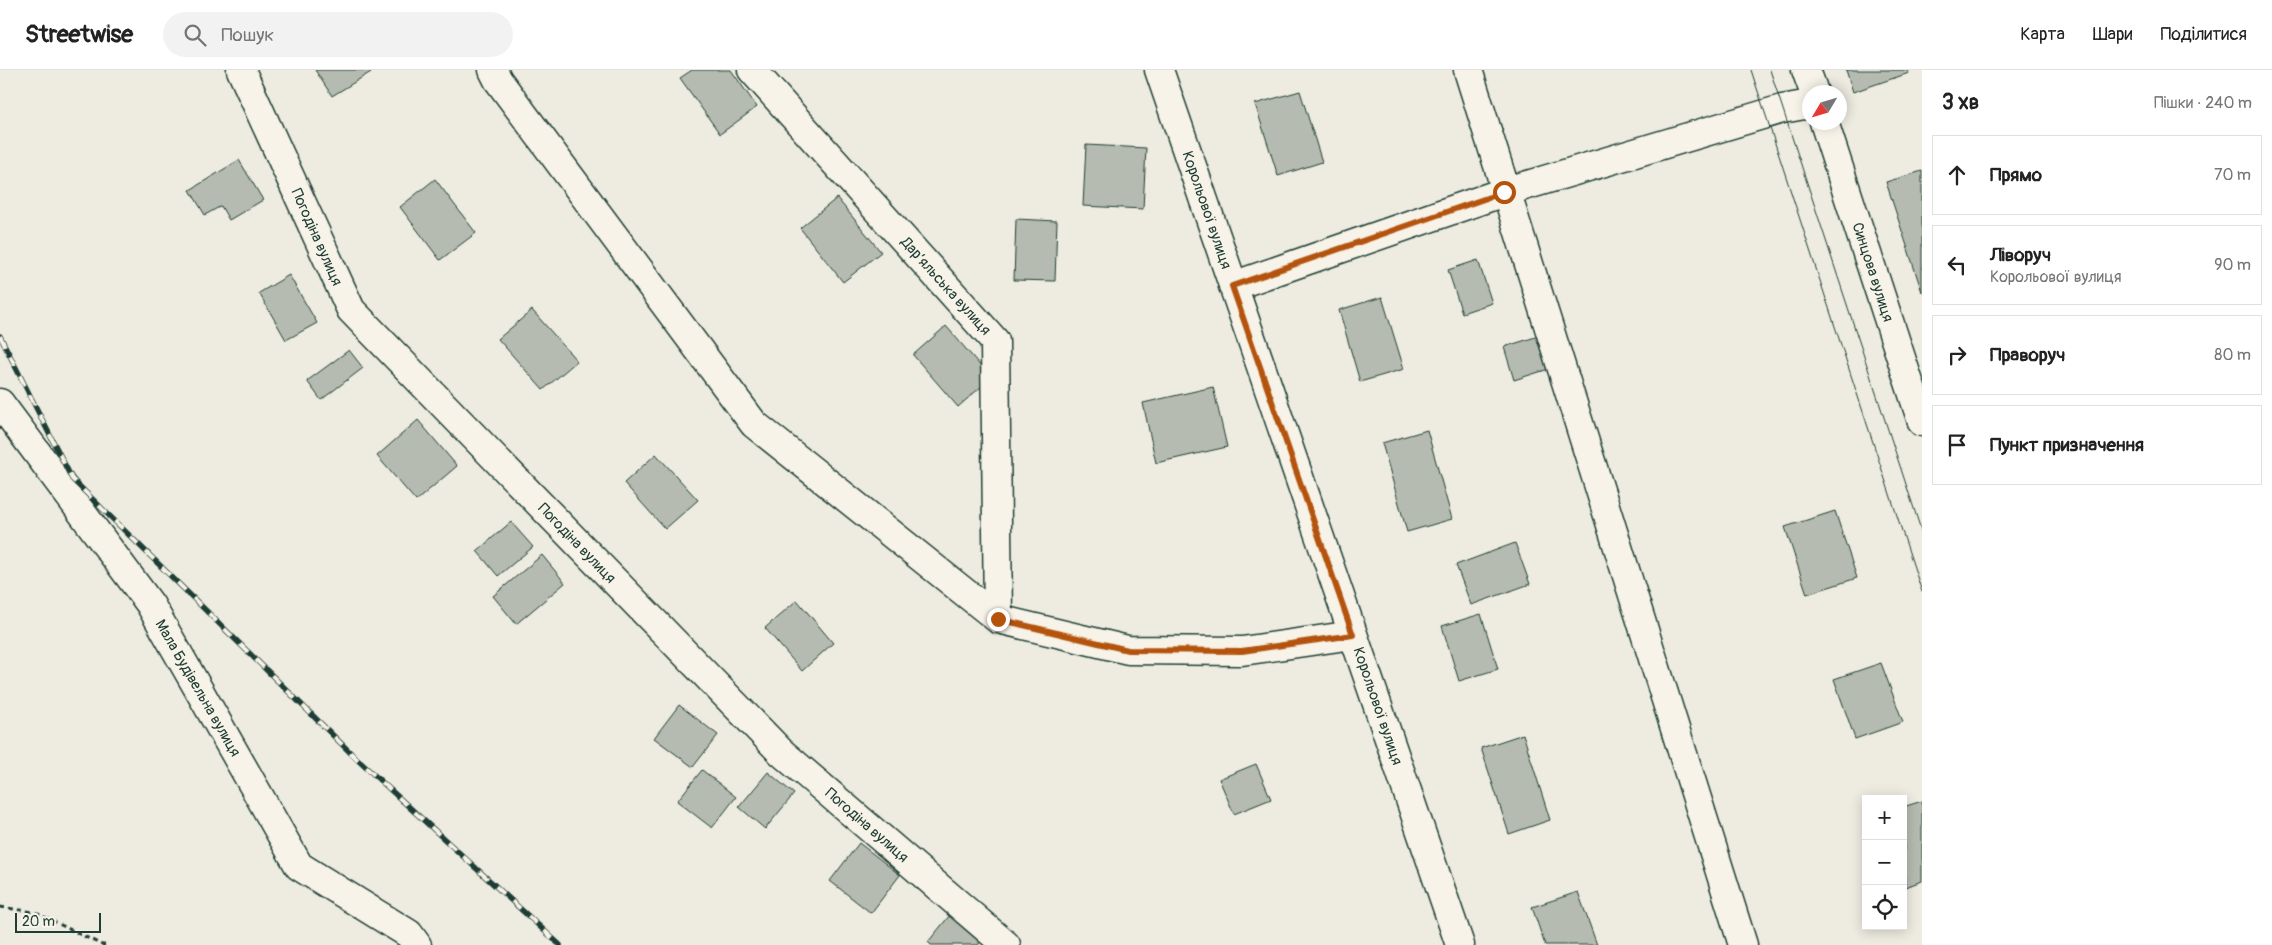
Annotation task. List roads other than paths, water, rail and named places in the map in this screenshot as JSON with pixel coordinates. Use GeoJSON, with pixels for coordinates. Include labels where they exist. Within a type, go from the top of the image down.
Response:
{"type":"FeatureCollection","features":[{"type":"Feature","properties":{"kind":"street","name":"Погодіна вулиця"},"geometry":{"type":"LineString","coordinates":[[241,70],[350,310],[781,752],[1006,945]]}},
{"type":"Feature","properties":{"kind":"street"},"geometry":{"type":"LineString","coordinates":[[494,70],[504,88],[754,424],[998,619],[1128,650],[1242,651],[1353,635]]}},
{"type":"Feature","properties":{"kind":"street","name":"Дар’яльська вулиця"},"geometry":{"type":"LineString","coordinates":[[752,70],[995,341],[998,619]]}},
{"type":"Feature","properties":{"kind":"street","name":"Корольової вулиця"},"geometry":{"type":"LineString","coordinates":[[1159,70],[1460,945]]}},
{"type":"Feature","properties":{"kind":"street"},"geometry":{"type":"LineString","coordinates":[[1468,70],[1504,192],[1743,945]]}},
{"type":"Feature","properties":{"kind":"street"},"geometry":{"type":"LineString","coordinates":[[1806,70],[1811,85]]}},
{"type":"Feature","properties":{"kind":"street"},"geometry":{"type":"LineString","coordinates":[[1232,286],[1504,192],[1782,109],[1802,105]]}},
{"type":"Feature","properties":{"kind":"street","name":"Синцова вулиця"},"geometry":{"type":"LineString","coordinates":[[1827,130],[1922,422]]}},
{"type":"Feature","properties":{"kind":"street","name":"Мала Будівельна вулиця"},"geometry":{"type":"LineString","coordinates":[[0,403],[150,604],[299,866],[409,934],[416,945]]}},
{"type":"Feature","properties":{"kind":"tram line"},"geometry":{"type":"LineString","coordinates":[[1751,70],[1922,592]]}},
{"type":"Feature","properties":{"kind":"tram line"},"geometry":{"type":"LineString","coordinates":[[1770,70],[1922,533]]}},
{"type":"Feature","properties":{"kind":"railway"},"geometry":{"type":"LineString","coordinates":[[0,336],[72,479],[360,762],[560,945]]}}]}
